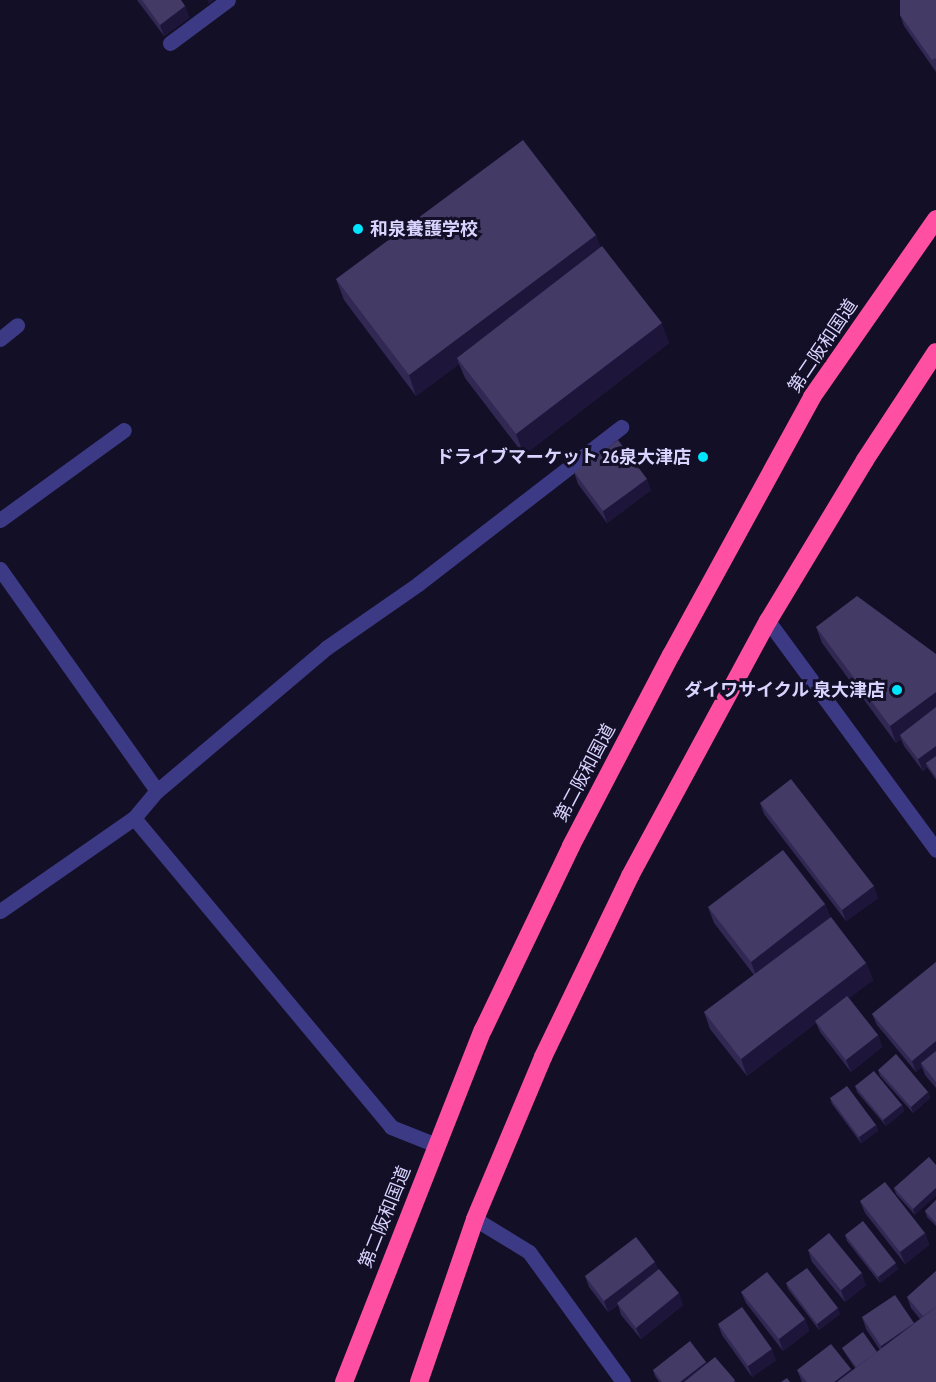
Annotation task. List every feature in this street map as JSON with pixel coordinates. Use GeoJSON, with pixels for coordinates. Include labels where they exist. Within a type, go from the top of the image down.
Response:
{"type":"FeatureCollection","features":[{"type":"Feature","properties":{"kind":"highway","name":"第二阪和国道"},"geometry":{"type":"LineString","coordinates":[[344,1382],[483,1030],[571,846],[670,655],[812,397],[936,219]]}},
{"type":"Feature","properties":{"kind":"highway"},"geometry":{"type":"LineString","coordinates":[[419,1382],[475,1219],[543,1057],[624,886],[768,621],[865,460],[936,352]]}},
{"type":"Feature","properties":{"kind":"street"},"geometry":{"type":"LineString","coordinates":[[170,43],[228,0]]}},
{"type":"Feature","properties":{"kind":"street"},"geometry":{"type":"LineString","coordinates":[[0,339],[17,325]]}},
{"type":"Feature","properties":{"kind":"street"},"geometry":{"type":"LineString","coordinates":[[0,911],[134,818],[157,790],[326,648],[418,584],[621,427]]}},
{"type":"Feature","properties":{"kind":"street"},"geometry":{"type":"LineString","coordinates":[[0,520],[124,430]]}},
{"type":"Feature","properties":{"kind":"street"},"geometry":{"type":"LineString","coordinates":[[0,569],[157,790]]}},
{"type":"Feature","properties":{"kind":"street"},"geometry":{"type":"LineString","coordinates":[[768,621],[936,850]]}},
{"type":"Feature","properties":{"kind":"street"},"geometry":{"type":"LineString","coordinates":[[134,818],[391,1127],[436,1145]]}},
{"type":"Feature","properties":{"kind":"street"},"geometry":{"type":"LineString","coordinates":[[475,1219],[529,1252],[623,1382]]}},
{"type":"Feature","properties":{"kind":"building"},"geometry":{"type":"Polygon","coordinates":[[[142,0],[181,0],[185,6],[160,25],[142,0]]]}},
{"type":"Feature","properties":{"kind":"building"},"geometry":{"type":"Polygon","coordinates":[[[900,0],[936,0],[936,58],[932,60],[900,15],[900,0]]]}},
{"type":"Feature","properties":{"kind":"building"},"geometry":{"type":"Polygon","coordinates":[[[523,140],[596,235],[409,375],[336,279],[523,140]]]}},
{"type":"Feature","properties":{"kind":"building"},"geometry":{"type":"Polygon","coordinates":[[[602,246],[662,323],[516,434],[457,358],[602,246]]]}},
{"type":"Feature","properties":{"kind":"building"},"geometry":{"type":"Polygon","coordinates":[[[618,440],[647,479],[603,511],[574,472],[618,440]]]}},
{"type":"Feature","properties":{"kind":"building","name":"ダイワサイクル 泉大津店"},"geometry":{"type":"Polygon","coordinates":[[[857,596],[936,654],[936,692],[890,726],[816,627],[857,596]]]}},
{"type":"Feature","properties":{"kind":"building"},"geometry":{"type":"Polygon","coordinates":[[[936,707],[936,746],[918,759],[900,735],[936,707]]]}},
{"type":"Feature","properties":{"kind":"building"},"geometry":{"type":"Polygon","coordinates":[[[936,756],[936,777],[926,763],[936,756]]]}},
{"type":"Feature","properties":{"kind":"building"},"geometry":{"type":"Polygon","coordinates":[[[791,779],[874,886],[842,910],[760,803],[791,779]]]}},
{"type":"Feature","properties":{"kind":"building"},"geometry":{"type":"Polygon","coordinates":[[[783,850],[825,904],[751,962],[708,907],[783,850]]]}},
{"type":"Feature","properties":{"kind":"building"},"geometry":{"type":"Polygon","coordinates":[[[831,917],[866,963],[741,1059],[704,1012],[831,917]]]}},
{"type":"Feature","properties":{"kind":"building"},"geometry":{"type":"Polygon","coordinates":[[[936,962],[936,1041],[912,1061],[872,1014],[936,962]]]}},
{"type":"Feature","properties":{"kind":"building"},"geometry":{"type":"Polygon","coordinates":[[[847,996],[878,1035],[846,1060],[815,1021],[847,996]]]}},
{"type":"Feature","properties":{"kind":"building"},"geometry":{"type":"Polygon","coordinates":[[[936,1051],[936,1082],[921,1063],[936,1051]]]}},
{"type":"Feature","properties":{"kind":"building"},"geometry":{"type":"Polygon","coordinates":[[[896,1054],[928,1092],[911,1107],[878,1070],[896,1054]]]}},
{"type":"Feature","properties":{"kind":"building"},"geometry":{"type":"Polygon","coordinates":[[[874,1071],[902,1105],[883,1120],[855,1086],[874,1071]]]}},
{"type":"Feature","properties":{"kind":"building"},"geometry":{"type":"Polygon","coordinates":[[[847,1086],[876,1125],[859,1137],[830,1098],[847,1086]]]}},
{"type":"Feature","properties":{"kind":"building"},"geometry":{"type":"Polygon","coordinates":[[[929,1157],[936,1165],[936,1188],[913,1209],[894,1188],[929,1157]]]}},
{"type":"Feature","properties":{"kind":"building"},"geometry":{"type":"Polygon","coordinates":[[[885,1182],[925,1233],[900,1252],[860,1201],[885,1182]]]}},
{"type":"Feature","properties":{"kind":"building"},"geometry":{"type":"Polygon","coordinates":[[[936,1200],[936,1223],[925,1211],[936,1200]]]}},
{"type":"Feature","properties":{"kind":"building"},"geometry":{"type":"Polygon","coordinates":[[[863,1221],[896,1263],[878,1277],[845,1235],[863,1221]]]}},
{"type":"Feature","properties":{"kind":"building"},"geometry":{"type":"Polygon","coordinates":[[[829,1233],[862,1273],[841,1290],[808,1250],[829,1233]]]}},
{"type":"Feature","properties":{"kind":"building"},"geometry":{"type":"Polygon","coordinates":[[[636,1237],[655,1262],[604,1301],[585,1276],[636,1237]]]}},
{"type":"Feature","properties":{"kind":"building"},"geometry":{"type":"Polygon","coordinates":[[[807,1268],[838,1308],[817,1324],[786,1283],[807,1268]]]}},
{"type":"Feature","properties":{"kind":"building"},"geometry":{"type":"Polygon","coordinates":[[[659,1269],[679,1293],[636,1328],[617,1303],[659,1269]]]}},
{"type":"Feature","properties":{"kind":"building"},"geometry":{"type":"Polygon","coordinates":[[[936,1271],[936,1307],[923,1316],[907,1297],[936,1271]]]}},
{"type":"Feature","properties":{"kind":"building"},"geometry":{"type":"Polygon","coordinates":[[[767,1272],[805,1319],[779,1339],[741,1292],[767,1272]]]}},
{"type":"Feature","properties":{"kind":"building"},"geometry":{"type":"Polygon","coordinates":[[[895,1295],[914,1323],[881,1346],[862,1317],[895,1295]]]}},
{"type":"Feature","properties":{"kind":"building"},"geometry":{"type":"Polygon","coordinates":[[[742,1307],[772,1349],[748,1366],[718,1324],[742,1307]]]}},
{"type":"Feature","properties":{"kind":"building"},"geometry":{"type":"Polygon","coordinates":[[[936,1307],[936,1382],[837,1382],[936,1307]]]}},
{"type":"Feature","properties":{"kind":"building"},"geometry":{"type":"Polygon","coordinates":[[[863,1332],[877,1352],[856,1367],[842,1348],[863,1332]]]}},
{"type":"Feature","properties":{"kind":"building"},"geometry":{"type":"Polygon","coordinates":[[[690,1341],[706,1362],[680,1382],[662,1382],[653,1370],[690,1341]]]}},
{"type":"Feature","properties":{"kind":"building"},"geometry":{"type":"Polygon","coordinates":[[[831,1344],[851,1369],[834,1382],[807,1382],[797,1370],[831,1344]]]}},
{"type":"Feature","properties":{"kind":"building"},"geometry":{"type":"Polygon","coordinates":[[[715,1357],[735,1380],[733,1382],[684,1382],[715,1357]]]}},
{"type":"Feature","properties":{"kind":"place","name":"和泉養護学校"},"geometry":{"type":"Point","coordinates":[358,229]}},
{"type":"Feature","properties":{"kind":"place","name":"ドライブマーケット 26泉大津店"},"geometry":{"type":"Point","coordinates":[703,457]}},
{"type":"Feature","properties":{"kind":"place","name":"ダイワサイクル 泉大津店"},"geometry":{"type":"Point","coordinates":[897,690]}}]}
